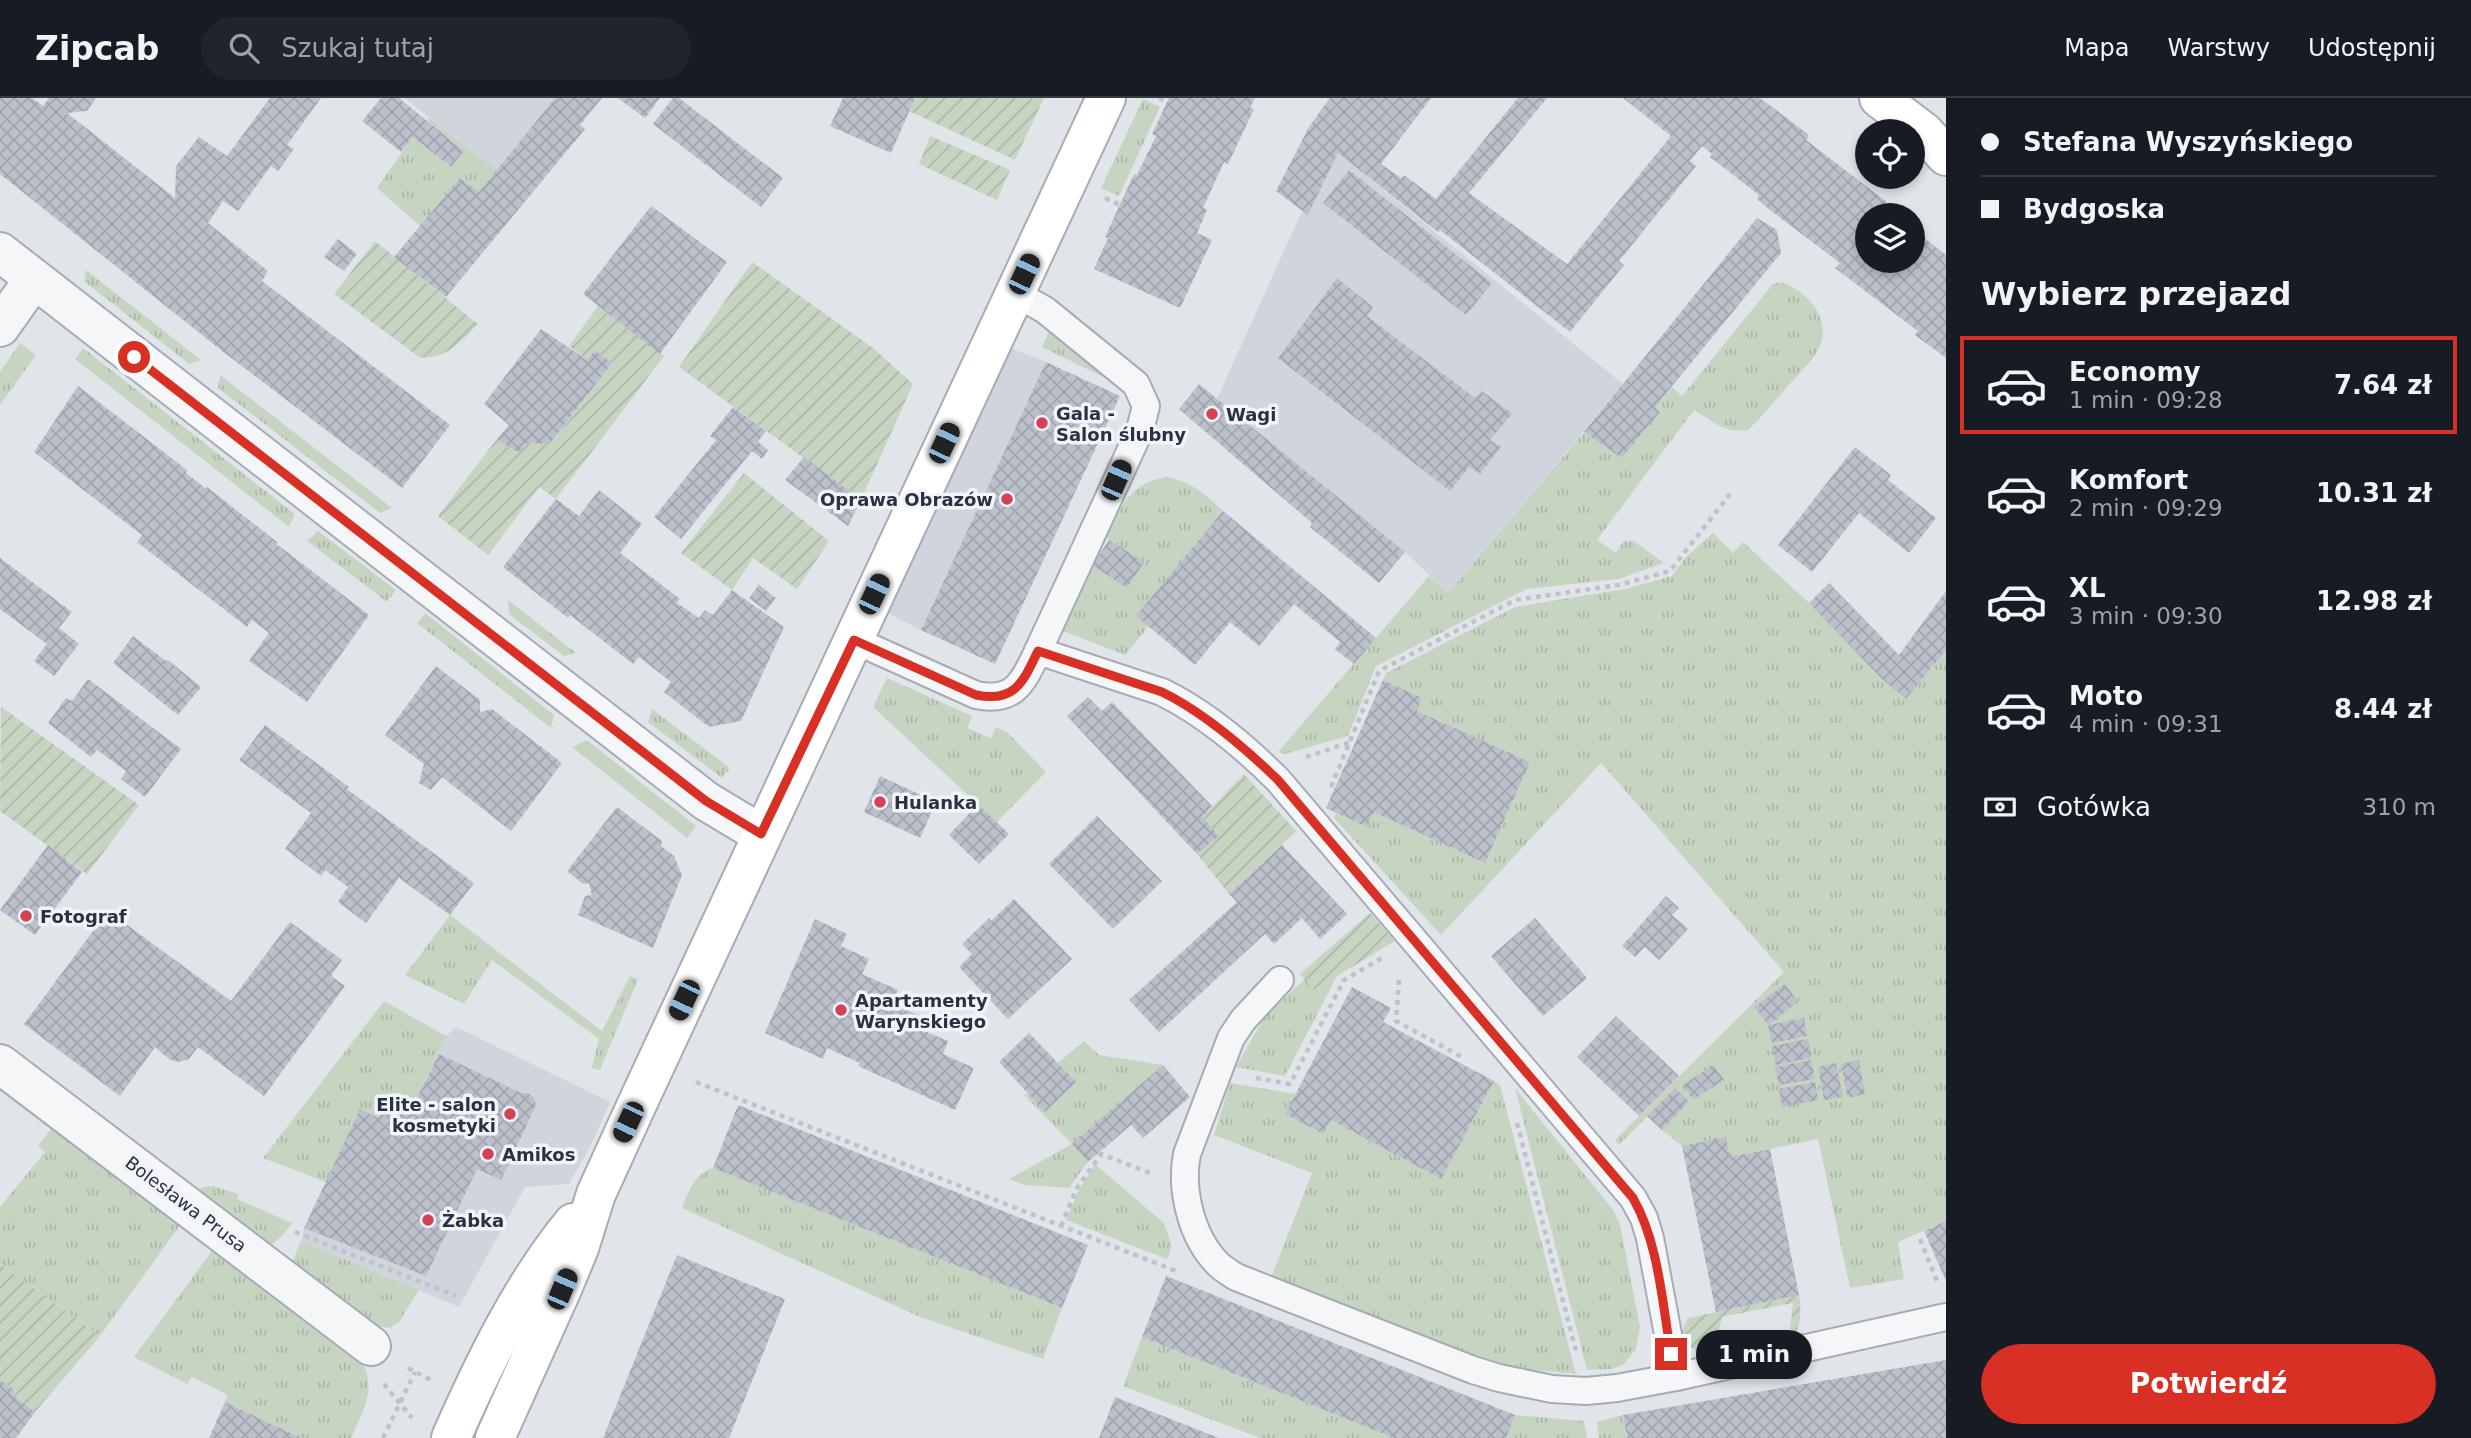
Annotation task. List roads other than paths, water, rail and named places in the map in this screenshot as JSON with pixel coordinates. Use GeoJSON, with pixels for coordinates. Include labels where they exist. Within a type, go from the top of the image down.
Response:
{"type":"FeatureCollection","features":[{"type":"Feature","properties":{"kind":"street"},"geometry":{"type":"LineString","coordinates":[[495,1438],[579,1248],[596,1194],[761,834],[1106,98]]}},
{"type":"Feature","properties":{"kind":"street"},"geometry":{"type":"LineString","coordinates":[[1879,98],[1939,143]]}},
{"type":"Feature","properties":{"kind":"street"},"geometry":{"type":"LineString","coordinates":[[0,252],[696,793],[761,834]]}},
{"type":"Feature","properties":{"kind":"street"},"geometry":{"type":"LineString","coordinates":[[0,327],[34,278]]}},
{"type":"Feature","properties":{"kind":"street","name":"Bolesława Prusa"},"geometry":{"type":"LineString","coordinates":[[0,1064],[371,1346]]}},
{"type":"Feature","properties":{"kind":"street"},"geometry":{"type":"LineString","coordinates":[[450,1438],[484,1366],[530,1286],[569,1226],[596,1194]]}},
{"type":"Feature","properties":{"kind":"lane"},"geometry":{"type":"LineString","coordinates":[[854,640],[976,695],[992,698],[1006,696],[1016,689],[1038,651],[1140,430],[1146,406],[1136,384],[1045,310],[1015,293]]}},
{"type":"Feature","properties":{"kind":"lane"},"geometry":{"type":"LineString","coordinates":[[1038,651],[1162,692],[1181,702],[1247,752],[1278,780],[1408,943],[1633,1198],[1644,1218],[1650,1238],[1676,1377]]}},
{"type":"Feature","properties":{"kind":"lane"},"geometry":{"type":"LineString","coordinates":[[1280,980],[1243,1020],[1231,1038],[1187,1154],[1183,1172],[1195,1229],[1218,1264],[1236,1277],[1486,1374],[1552,1389],[1586,1391],[1676,1377],[1946,1317]]}},
{"type":"Feature","properties":{"kind":"place","name":"Wagi"},"geometry":{"type":"Point","coordinates":[1212,414]}},
{"type":"Feature","properties":{"kind":"place","name":"Gala - Salon ślubny"},"geometry":{"type":"Point","coordinates":[1042,423]}},
{"type":"Feature","properties":{"kind":"place","name":"Oprawa Obrazów"},"geometry":{"type":"Point","coordinates":[1007,499]}},
{"type":"Feature","properties":{"kind":"place","name":"Hulanka"},"geometry":{"type":"Point","coordinates":[880,802]}},
{"type":"Feature","properties":{"kind":"place","name":"Fotograf"},"geometry":{"type":"Point","coordinates":[26,916]}},
{"type":"Feature","properties":{"kind":"place","name":"Apartamenty Warynskiego"},"geometry":{"type":"Point","coordinates":[841,1010]}},
{"type":"Feature","properties":{"kind":"place","name":"Elite - salon kosmetyki"},"geometry":{"type":"Point","coordinates":[510,1114]}},
{"type":"Feature","properties":{"kind":"place","name":"Amikos"},"geometry":{"type":"Point","coordinates":[488,1154]}},
{"type":"Feature","properties":{"kind":"place","name":"Żabka"},"geometry":{"type":"Point","coordinates":[428,1220]}}]}
